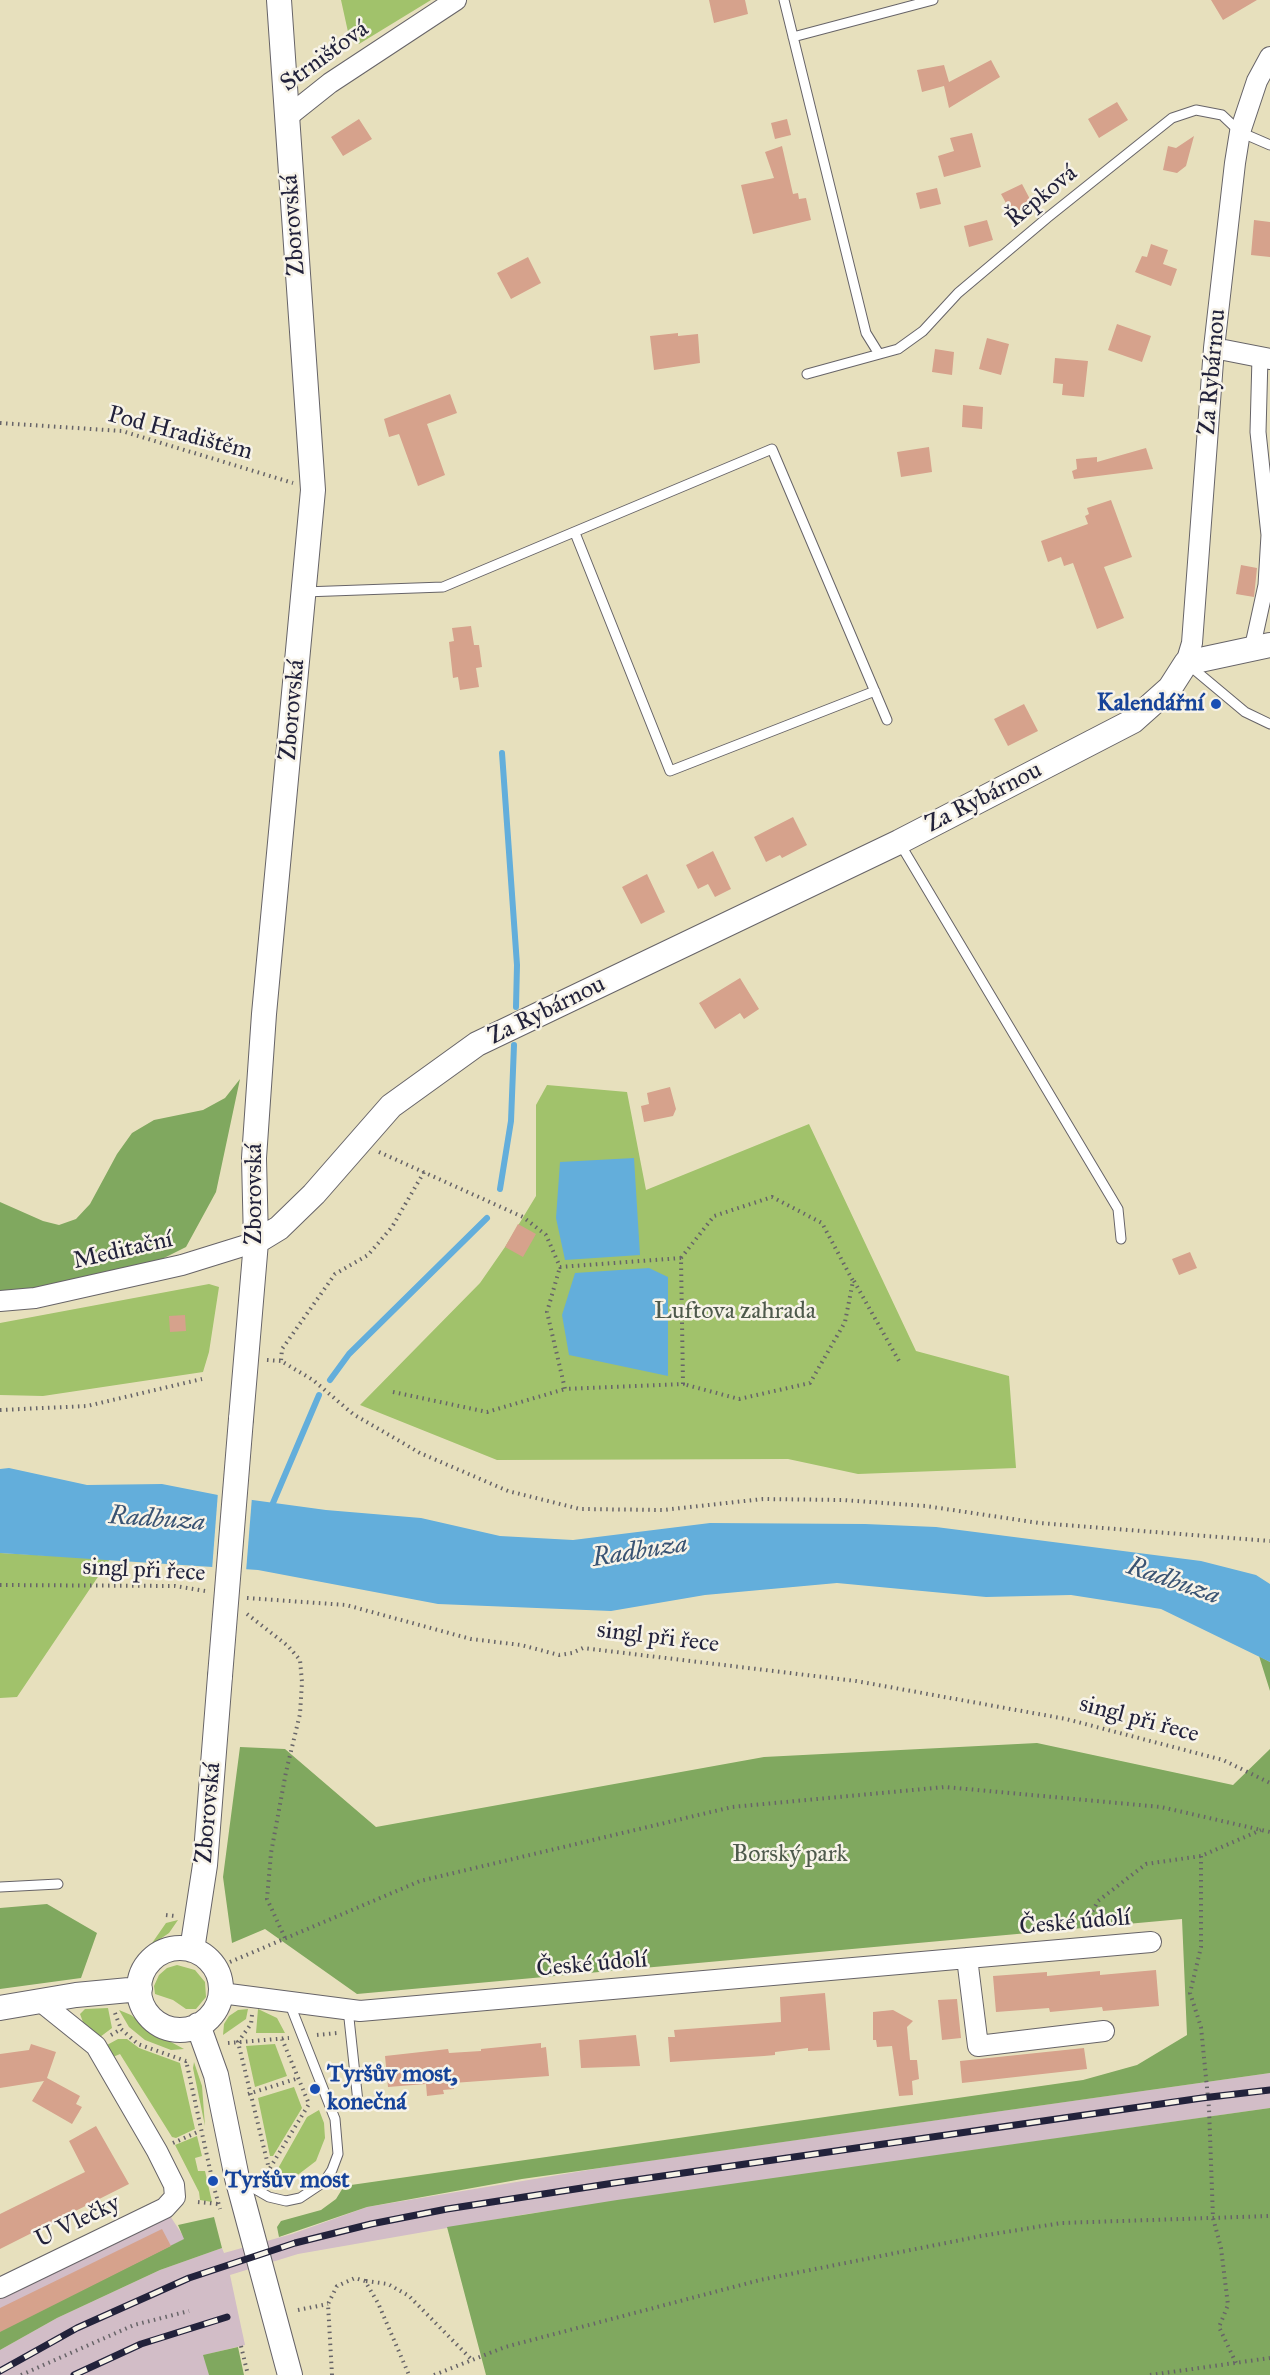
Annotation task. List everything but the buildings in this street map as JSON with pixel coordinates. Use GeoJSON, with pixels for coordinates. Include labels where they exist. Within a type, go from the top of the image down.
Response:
{"type":"FeatureCollection","features":[{"type":"Feature","properties":{"kind":"street","name":"Zborovská"},"geometry":{"type":"LineString","coordinates":[[192,1950],[205,1865],[256,1242],[254,1158],[264,1014],[313,490],[279,0]]}},
{"type":"Feature","properties":{"kind":"street","name":"Strnišťová"},"geometry":{"type":"LineString","coordinates":[[286,118],[330,83],[456,0]]}},
{"type":"Feature","properties":{"kind":"street","name":"Za Rybárnou"},"geometry":{"type":"LineString","coordinates":[[256,1242],[279,1228],[294,1214],[391,1106],[477,1044],[899,842],[1133,721],[1170,688],[1186,663],[1192,643],[1214,348],[1240,132],[1257,81],[1270,57]]}},
{"type":"Feature","properties":{"kind":"street"},"geometry":{"type":"LineString","coordinates":[[1186,663],[1261,647],[1269,535],[1258,432],[1265,358],[1214,348]]}},
{"type":"Feature","properties":{"kind":"street","name":"Meditační"},"geometry":{"type":"LineString","coordinates":[[0,1300],[35,1298],[182,1265],[256,1242]]}},
{"type":"Feature","properties":{"kind":"street","name":"České údolí"},"geometry":{"type":"LineString","coordinates":[[221,1993],[360,2011],[1151,1942]]}},
{"type":"Feature","properties":{"kind":"street"},"geometry":{"type":"LineString","coordinates":[[202,2035],[159,2023],[145,2008],[140,1989],[144,1969],[158,1954],[177,1948],[192,1950],[204,1956],[214,1966],[220,1979],[221,1993],[202,2035],[221,2100],[237,2178],[291,2375]]}},
{"type":"Feature","properties":{"kind":"street"},"geometry":{"type":"LineString","coordinates":[[968,1958],[978,2046],[1104,2031]]}},
{"type":"Feature","properties":{"kind":"street"},"geometry":{"type":"LineString","coordinates":[[0,2008],[140,1989]]}},
{"type":"Feature","properties":{"kind":"street"},"geometry":{"type":"LineString","coordinates":[[40,2001],[96,2046],[157,2151]]}},
{"type":"Feature","properties":{"kind":"street","name":"U Vlečky"},"geometry":{"type":"LineString","coordinates":[[0,2288],[165,2208],[175,2197],[174,2185],[157,2151]]}},
{"type":"Feature","properties":{"kind":"lane"},"geometry":{"type":"LineString","coordinates":[[784,0],[866,333],[879,354]]}},
{"type":"Feature","properties":{"kind":"lane"},"geometry":{"type":"LineString","coordinates":[[794,37],[933,0]]}},
{"type":"Feature","properties":{"kind":"lane","name":"Řepková"},"geometry":{"type":"LineString","coordinates":[[807,374],[898,349],[923,331],[958,293],[1172,118],[1196,110],[1222,115],[1240,132],[1270,145]]}},
{"type":"Feature","properties":{"kind":"lane"},"geometry":{"type":"LineString","coordinates":[[304,592],[443,587],[772,449],[887,720]]}},
{"type":"Feature","properties":{"kind":"lane"},"geometry":{"type":"LineString","coordinates":[[575,533],[669,771],[875,691]]}},
{"type":"Feature","properties":{"kind":"lane"},"geometry":{"type":"LineString","coordinates":[[1186,663],[1245,712],[1270,724]]}},
{"type":"Feature","properties":{"kind":"lane"},"geometry":{"type":"LineString","coordinates":[[899,842],[1118,1209],[1121,1239]]}},
{"type":"Feature","properties":{"kind":"lane"},"geometry":{"type":"LineString","coordinates":[[0,1887],[58,1884]]}},
{"type":"Feature","properties":{"kind":"lane"},"geometry":{"type":"LineString","coordinates":[[237,2178],[268,2197],[286,2200],[313,2191],[332,2170],[338,2154],[335,2119],[290,2002]]}},
{"type":"Feature","properties":{"kind":"lane"},"geometry":{"type":"LineString","coordinates":[[348,2009],[358,2102]]}},
{"type":"Feature","properties":{"kind":"path","name":"Pod Hradištěm"},"geometry":{"type":"LineString","coordinates":[[0,423],[122,432],[313,490]]}},
{"type":"Feature","properties":{"kind":"path"},"geometry":{"type":"LineString","coordinates":[[358,1143],[523,1217],[546,1235],[560,1267],[547,1312],[565,1389]]}},
{"type":"Feature","properties":{"kind":"path"},"geometry":{"type":"LineString","coordinates":[[423,1172],[392,1227],[368,1255],[335,1274],[282,1348],[281,1361],[313,1380],[353,1414],[420,1453],[508,1491],[580,1509],[663,1510],[763,1499],[855,1501],[926,1506],[1039,1523],[1270,1541]]}},
{"type":"Feature","properties":{"kind":"path"},"geometry":{"type":"LineString","coordinates":[[683,1384],[681,1258],[714,1216],[772,1197],[822,1223],[899,1361]]}},
{"type":"Feature","properties":{"kind":"path"},"geometry":{"type":"LineString","coordinates":[[560,1267],[681,1258]]}},
{"type":"Feature","properties":{"kind":"path"},"geometry":{"type":"LineString","coordinates":[[393,1392],[487,1412],[565,1389],[683,1384],[739,1399],[810,1383],[845,1322],[854,1281]]}},
{"type":"Feature","properties":{"kind":"path"},"geometry":{"type":"LineString","coordinates":[[0,1410],[87,1406],[202,1378]]}},
{"type":"Feature","properties":{"kind":"path","name":"singl při řece"},"geometry":{"type":"LineString","coordinates":[[0,1584],[175,1586],[208,1591]]}},
{"type":"Feature","properties":{"kind":"path","name":"singl při řece"},"geometry":{"type":"LineString","coordinates":[[285,1938],[267,1899],[271,1853],[286,1772],[300,1714],[302,1682],[300,1660],[288,1646],[248,1617],[240,1597],[346,1605],[471,1639],[521,1645],[559,1655],[583,1648],[856,1680],[1066,1719],[1223,1760],[1270,1783]]}},
{"type":"Feature","properties":{"kind":"path"},"geometry":{"type":"LineString","coordinates":[[230,1962],[420,1881],[732,1807],[945,1787],[1161,1807],[1270,1832]]}},
{"type":"Feature","properties":{"kind":"path"},"geometry":{"type":"LineString","coordinates":[[1088,1948],[1094,1928],[1090,1916],[1098,1901],[1146,1864],[1201,1856],[1261,1830]]}},
{"type":"Feature","properties":{"kind":"path"},"geometry":{"type":"LineString","coordinates":[[1201,1856],[1201,1947],[1190,1993],[1201,2027],[1209,2108],[1213,2218],[1221,2248],[1228,2306],[1220,2327],[1236,2363]]}},
{"type":"Feature","properties":{"kind":"path"},"geometry":{"type":"LineString","coordinates":[[254,1997],[251,2024],[238,2042],[269,2169],[268,2197]]}},
{"type":"Feature","properties":{"kind":"path"},"geometry":{"type":"LineString","coordinates":[[96,2046],[122,2029],[138,2044],[186,2061],[202,2035],[238,2042]]}},
{"type":"Feature","properties":{"kind":"path"},"geometry":{"type":"LineString","coordinates":[[269,2169],[309,2104],[282,2039]]}},
{"type":"Feature","properties":{"kind":"path"},"geometry":{"type":"LineString","coordinates":[[221,2100],[299,2078]]}},
{"type":"Feature","properties":{"kind":"path"},"geometry":{"type":"LineString","coordinates":[[157,2151],[200,2131]]}},
{"type":"Feature","properties":{"kind":"path"},"geometry":{"type":"LineString","coordinates":[[198,2202],[218,2204]]}},
{"type":"Feature","properties":{"kind":"path"},"geometry":{"type":"LineString","coordinates":[[434,2375],[505,2347],[760,2280],[981,2236],[1061,2223],[1270,2216]]}},
{"type":"Feature","properties":{"kind":"path"},"geometry":{"type":"LineString","coordinates":[[332,2375],[328,2304],[337,2286],[355,2278],[388,2284],[409,2296],[473,2360]]}},
{"type":"Feature","properties":{"kind":"path"},"geometry":{"type":"LineString","coordinates":[[365,2281],[378,2303],[409,2375]]}},
{"type":"Feature","properties":{"kind":"path"},"geometry":{"type":"LineString","coordinates":[[298,2310],[328,2304]]}},
{"type":"Feature","properties":{"kind":"path"},"geometry":{"type":"LineString","coordinates":[[21,2375],[75,2349],[134,2325],[189,2311]]}},
{"type":"Feature","properties":{"kind":"path"},"geometry":{"type":"LineString","coordinates":[[241,2346],[248,2375]]}},
{"type":"Feature","properties":{"kind":"path"},"geometry":{"type":"LineString","coordinates":[[1150,2375],[1270,2358]]}},
{"type":"Feature","properties":{"kind":"shaded area"},"geometry":{"type":"Polygon","coordinates":[[[1270,2073],[1270,2108],[527,2214],[298,2254],[230,2275],[245,2345],[204,2355],[209,2375],[0,2375],[0,2350],[57,2318],[160,2270],[222,2248],[224,2253],[292,2234],[367,2207],[612,2166],[1270,2073]]]}},
{"type":"Feature","properties":{"kind":"shaded area"},"geometry":{"type":"Polygon","coordinates":[[[165,2208],[185,2239],[0,2331],[0,2288],[165,2208]]]}},
{"type":"Feature","properties":{"kind":"green space"},"geometry":{"type":"Polygon","coordinates":[[[341,0],[431,0],[359,44],[350,41],[341,0]]]}},
{"type":"Feature","properties":{"kind":"green space"},"geometry":{"type":"Polygon","coordinates":[[[240,1079],[216,1192],[186,1247],[142,1269],[63,1284],[0,1292],[0,1202],[43,1221],[59,1225],[76,1219],[90,1204],[117,1154],[132,1133],[154,1120],[203,1110],[225,1098],[240,1079]]]}},
{"type":"Feature","properties":{"kind":"green space","name":"Luftova zahrada"},"geometry":{"type":"Polygon","coordinates":[[[547,1085],[627,1092],[646,1190],[809,1124],[916,1351],[1009,1376],[1016,1468],[858,1474],[788,1459],[497,1460],[360,1405],[480,1283],[536,1196],[536,1105],[547,1085]]]}},
{"type":"Feature","properties":{"kind":"green space"},"geometry":{"type":"Polygon","coordinates":[[[209,1284],[219,1287],[209,1352],[203,1372],[43,1396],[0,1395],[0,1323],[209,1284]]]}},
{"type":"Feature","properties":{"kind":"green space"},"geometry":{"type":"Polygon","coordinates":[[[0,1553],[110,1559],[17,1697],[0,1698],[0,1553]]]}},
{"type":"Feature","properties":{"kind":"green space"},"geometry":{"type":"Polygon","coordinates":[[[1259,1656],[1270,1662],[1270,1691],[1259,1656]]]}},
{"type":"Feature","properties":{"kind":"green space","name":"Borský park"},"geometry":{"type":"Polygon","coordinates":[[[1037,1743],[1233,1785],[1270,1749],[1270,2073],[522,2179],[367,2207],[279,2237],[277,2227],[281,2221],[321,2210],[336,2199],[344,2186],[1083,2080],[1137,2065],[1187,2035],[1182,1919],[357,1994],[265,1929],[232,1943],[223,1877],[240,1747],[285,1749],[376,1827],[764,1757],[1037,1743]]]}},
{"type":"Feature","properties":{"kind":"green space"},"geometry":{"type":"Polygon","coordinates":[[[47,1904],[97,1933],[81,1978],[0,1989],[0,1908],[47,1904]]]}},
{"type":"Feature","properties":{"kind":"green space"},"geometry":{"type":"Polygon","coordinates":[[[178,1920],[169,1933],[150,1946],[166,1923],[178,1920]]]}},
{"type":"Feature","properties":{"kind":"green space"},"geometry":{"type":"Polygon","coordinates":[[[177,1965],[195,1970],[205,1982],[206,1997],[196,2009],[186,2009],[173,2000],[155,1994],[154,1986],[159,1975],[167,1968],[177,1965]]]}},
{"type":"Feature","properties":{"kind":"green space"},"geometry":{"type":"Polygon","coordinates":[[[108,2008],[112,2028],[100,2037],[83,2022],[80,2014],[85,2009],[108,2008]]]}},
{"type":"Feature","properties":{"kind":"green space"},"geometry":{"type":"Polygon","coordinates":[[[248,2009],[246,2019],[223,2035],[224,2024],[229,2016],[238,2010],[248,2009]]]}},
{"type":"Feature","properties":{"kind":"green space"},"geometry":{"type":"Polygon","coordinates":[[[258,2009],[277,2018],[285,2033],[256,2033],[258,2009]]]}},
{"type":"Feature","properties":{"kind":"green space"},"geometry":{"type":"Polygon","coordinates":[[[119,2010],[131,2015],[154,2033],[184,2049],[171,2050],[145,2040],[129,2027],[119,2010]]]}},
{"type":"Feature","properties":{"kind":"green space"},"geometry":{"type":"Polygon","coordinates":[[[118,2039],[127,2039],[139,2048],[180,2063],[195,2129],[176,2138],[172,2137],[120,2054],[113,2057],[107,2045],[118,2039]]]}},
{"type":"Feature","properties":{"kind":"green space"},"geometry":{"type":"Polygon","coordinates":[[[275,2044],[287,2076],[255,2087],[246,2046],[275,2044]]]}},
{"type":"Feature","properties":{"kind":"green space"},"geometry":{"type":"Polygon","coordinates":[[[194,2062],[202,2086],[205,2126],[193,2068],[194,2062]]]}},
{"type":"Feature","properties":{"kind":"green space"},"geometry":{"type":"Polygon","coordinates":[[[294,2087],[302,2108],[273,2156],[270,2156],[258,2098],[294,2087]]]}},
{"type":"Feature","properties":{"kind":"green space"},"geometry":{"type":"Polygon","coordinates":[[[1270,2108],[1270,2375],[486,2375],[447,2227],[617,2200],[1270,2108]]]}},
{"type":"Feature","properties":{"kind":"green space"},"geometry":{"type":"Polygon","coordinates":[[[319,2110],[324,2123],[325,2138],[316,2161],[295,2177],[279,2177],[276,2172],[307,2117],[319,2110]]]}},
{"type":"Feature","properties":{"kind":"green space"},"geometry":{"type":"Polygon","coordinates":[[[197,2136],[202,2156],[195,2158],[198,2171],[205,2171],[212,2202],[200,2200],[199,2192],[175,2145],[197,2136]]]}},
{"type":"Feature","properties":{"kind":"green space"},"geometry":{"type":"Polygon","coordinates":[[[214,2217],[222,2248],[160,2270],[57,2318],[0,2350],[0,2331],[184,2239],[178,2225],[214,2217]]]}},
{"type":"Feature","properties":{"kind":"green space"},"geometry":{"type":"Polygon","coordinates":[[[238,2347],[244,2375],[209,2375],[203,2355],[238,2347]]]}},
{"type":"Feature","properties":{"kind":"water"},"geometry":{"type":"Polygon","coordinates":[[[634,1158],[640,1255],[565,1260],[556,1218],[560,1162],[634,1158]]]}},
{"type":"Feature","properties":{"kind":"water"},"geometry":{"type":"Polygon","coordinates":[[[649,1268],[668,1277],[668,1376],[569,1355],[562,1315],[575,1273],[649,1268]]]}},
{"type":"Feature","properties":{"kind":"water","name":"Radbuza"},"geometry":{"type":"Polygon","coordinates":[[[9,1468],[87,1485],[162,1484],[223,1496],[326,1510],[421,1518],[500,1536],[573,1540],[710,1523],[865,1524],[936,1527],[1201,1561],[1256,1575],[1270,1584],[1270,1662],[1161,1609],[1071,1595],[986,1597],[837,1583],[705,1595],[611,1611],[438,1604],[258,1570],[0,1553],[0,1469],[9,1468]]]}},
{"type":"Feature","properties":{"kind":"pier"},"geometry":{"type":"Polygon","coordinates":[[[218,1492],[252,1497],[246,1572],[212,1570],[218,1492]]]}},
{"type":"Feature","properties":{"kind":"waterway"},"geometry":{"type":"LineString","coordinates":[[502,753],[517,965],[516,1007]]}},
{"type":"Feature","properties":{"kind":"waterway"},"geometry":{"type":"LineString","coordinates":[[500,1189],[511,1121],[514,1045]]}},
{"type":"Feature","properties":{"kind":"waterway"},"geometry":{"type":"LineString","coordinates":[[330,1380],[349,1354],[487,1218]]}},
{"type":"Feature","properties":{"kind":"waterway"},"geometry":{"type":"LineString","coordinates":[[270,1510],[319,1395]]}},
{"type":"Feature","properties":{"kind":"railway"},"geometry":{"type":"LineString","coordinates":[[0,2371],[77,2328],[189,2278],[295,2243],[371,2224],[447,2209],[614,2183],[1270,2090]]}},
{"type":"Feature","properties":{"kind":"railway"},"geometry":{"type":"LineString","coordinates":[[74,2375],[141,2344],[227,2317]]}},
{"type":"Feature","properties":{"kind":"place","name":"Kalendářní"},"geometry":{"type":"Point","coordinates":[1216,704]}},
{"type":"Feature","properties":{"kind":"place","name":"Tyršův most, konečná"},"geometry":{"type":"Point","coordinates":[315,2089]}},
{"type":"Feature","properties":{"kind":"place","name":"Tyršův most"},"geometry":{"type":"Point","coordinates":[213,2181]}}]}
